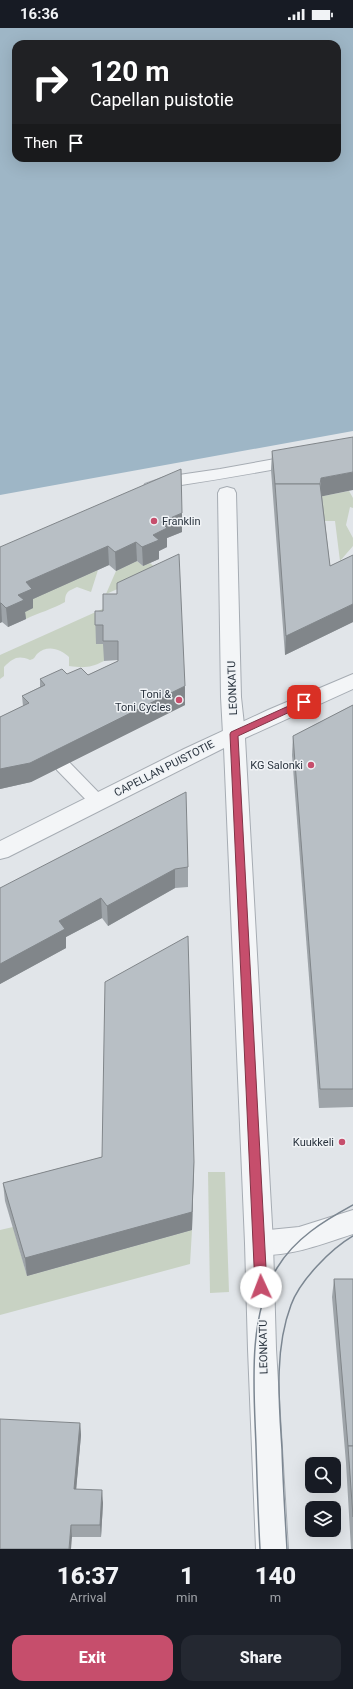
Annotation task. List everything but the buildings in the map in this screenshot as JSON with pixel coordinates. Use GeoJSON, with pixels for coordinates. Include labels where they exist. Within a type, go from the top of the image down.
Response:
{"type":"FeatureCollection","features":[{"type":"Feature","properties":{"kind":"street"},"geometry":{"type":"LineString","coordinates":[[138,494],[165,482],[220,474],[353,450]]}},
{"type":"Feature","properties":{"kind":"street","name":"LEONKATU"},"geometry":{"type":"LineString","coordinates":[[220,474],[227,493],[231,697],[259,1242],[262,1349],[272,1549]]}},
{"type":"Feature","properties":{"kind":"street","name":"CAPELLAN PUISTOTIE"},"geometry":{"type":"LineString","coordinates":[[0,851],[192,754],[353,681]]}},
{"type":"Feature","properties":{"kind":"street"},"geometry":{"type":"LineString","coordinates":[[259,1242],[299,1240],[353,1222]]}},
{"type":"Feature","properties":{"kind":"lane"},"geometry":{"type":"LineString","coordinates":[[63,766],[98,802]]}},
{"type":"Feature","properties":{"kind":"green space"},"geometry":{"type":"Polygon","coordinates":[[[349,491],[353,498],[353,508],[350,507],[346,525],[353,538],[353,546],[340,561],[335,521],[321,521],[319,497],[349,491]]]}},
{"type":"Feature","properties":{"kind":"green space"},"geometry":{"type":"Polygon","coordinates":[[[137,561],[143,566],[150,563],[159,571],[106,594],[116,571],[137,561]]]}},
{"type":"Feature","properties":{"kind":"green space"},"geometry":{"type":"Polygon","coordinates":[[[98,570],[91,592],[77,587],[68,592],[65,602],[26,619],[20,614],[27,601],[98,570]]]}},
{"type":"Feature","properties":{"kind":"green space"},"geometry":{"type":"Polygon","coordinates":[[[118,602],[104,644],[104,661],[87,667],[69,666],[69,657],[66,654],[49,648],[41,651],[31,660],[16,658],[10,661],[4,667],[4,676],[0,679],[0,655],[118,602]]]}},
{"type":"Feature","properties":{"kind":"green space"},"geometry":{"type":"Polygon","coordinates":[[[208,1172],[225,1172],[229,1292],[210,1293],[208,1172]]]}},
{"type":"Feature","properties":{"kind":"green space"},"geometry":{"type":"Polygon","coordinates":[[[13,1227],[27,1276],[192,1230],[190,1264],[0,1315],[0,1230],[13,1227]]]}},
{"type":"Feature","properties":{"kind":"water"},"geometry":{"type":"Polygon","coordinates":[[[0,28],[353,28],[353,431],[0,495],[0,28]]]}},
{"type":"Feature","properties":{"kind":"tram line"},"geometry":{"type":"LineString","coordinates":[[260,1549],[254,1402],[254,1355],[261,1309],[267,1288],[284,1257],[311,1231],[331,1217],[353,1205]]}},
{"type":"Feature","properties":{"kind":"tram line"},"geometry":{"type":"LineString","coordinates":[[287,1549],[279,1395],[282,1340],[291,1305],[301,1286],[326,1257],[353,1236]]}},
{"type":"Feature","properties":{"kind":"place","name":"Franklin"},"geometry":{"type":"Point","coordinates":[154,521]}},
{"type":"Feature","properties":{"kind":"place","name":"Toni & Toni Cycles"},"geometry":{"type":"Point","coordinates":[179,700]}},
{"type":"Feature","properties":{"kind":"place","name":"KG Salonki"},"geometry":{"type":"Point","coordinates":[311,765]}},
{"type":"Feature","properties":{"kind":"place","name":"Kuukkeli"},"geometry":{"type":"Point","coordinates":[342,1142]}},
{"type":"Feature","properties":{"kind":"route"},"geometry":{"type":"LineString","coordinates":[[261,1287],[234,734],[304,702]]}}]}
